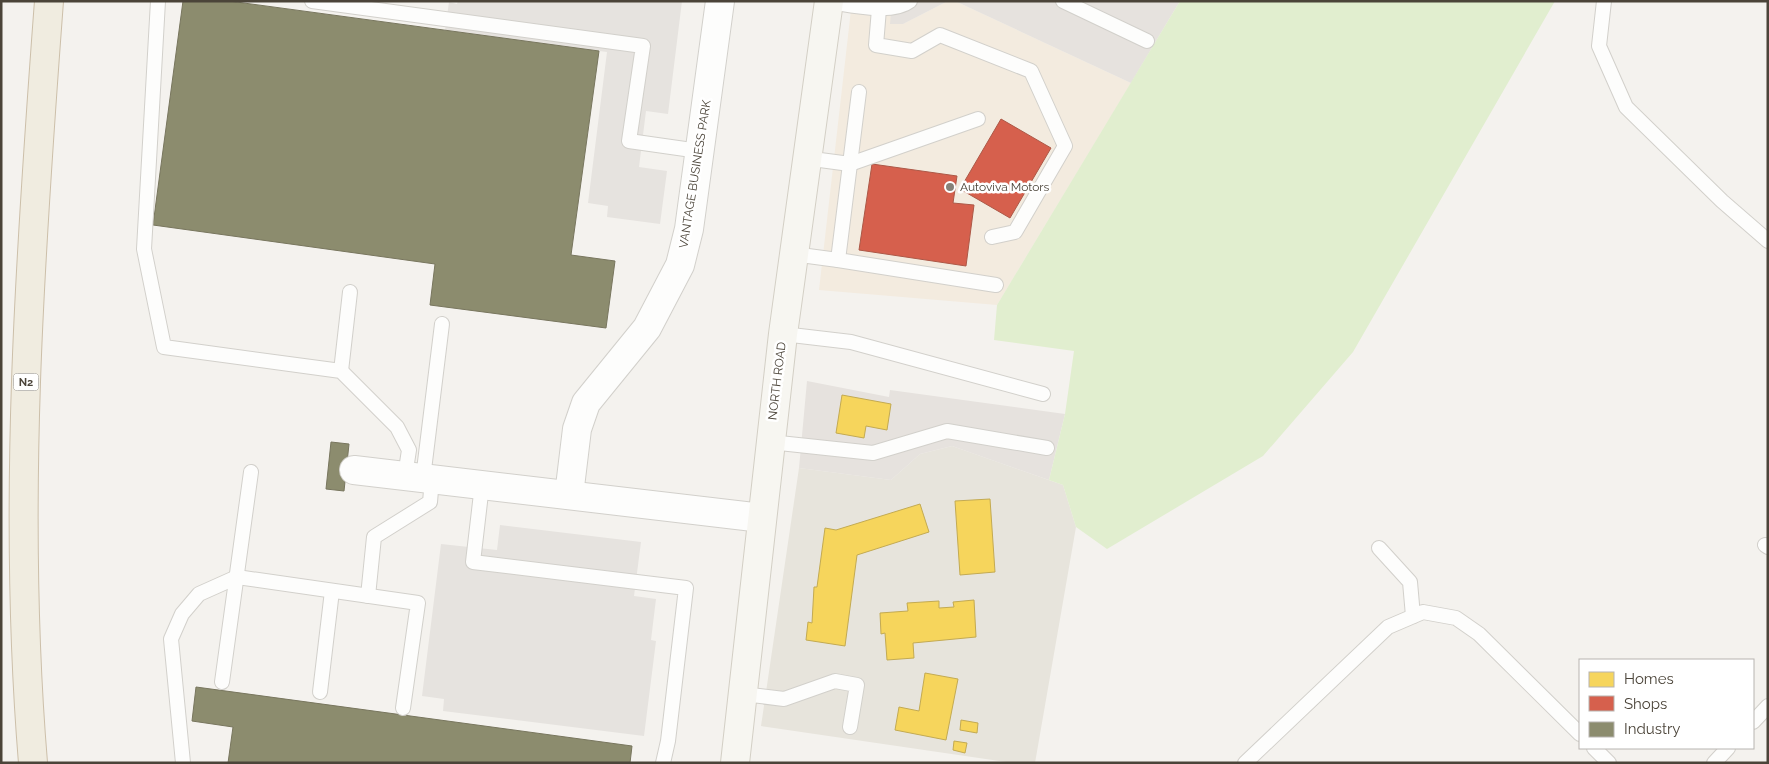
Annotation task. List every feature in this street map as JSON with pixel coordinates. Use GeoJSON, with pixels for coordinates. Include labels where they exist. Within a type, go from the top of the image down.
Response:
{"type":"FeatureCollection","features":[{"type":"Feature","properties":{"kind":"highway","name":"N2"},"geometry":{"type":"LineString","coordinates":[[33,763],[27,686],[24,462],[30,245],[49,1]]}},
{"type":"Feature","properties":{"kind":"main road","name":"NORTH ROAD"},"geometry":{"type":"LineString","coordinates":[[735,763],[783,334],[829,2]]}},
{"type":"Feature","properties":{"kind":"street","name":"VANTAGE BUSINESS PARK"},"geometry":{"type":"LineString","coordinates":[[569,495],[576,429],[586,403],[647,328],[680,265],[689,229],[720,1]]}},
{"type":"Feature","properties":{"kind":"street"},"geometry":{"type":"LineString","coordinates":[[354,470],[762,518]]}},
{"type":"Feature","properties":{"kind":"lane"},"geometry":{"type":"LineString","coordinates":[[158,1],[144,249],[164,347],[341,371],[397,427],[409,450],[430,502],[374,537],[368,596]]}},
{"type":"Feature","properties":{"kind":"lane"},"geometry":{"type":"LineString","coordinates":[[312,1],[642,46],[629,141],[699,151]]}},
{"type":"Feature","properties":{"kind":"lane"},"geometry":{"type":"LineString","coordinates":[[829,2],[879,9],[906,5],[910,1]]}},
{"type":"Feature","properties":{"kind":"lane"},"geometry":{"type":"LineString","coordinates":[[1063,1],[1147,41]]}},
{"type":"Feature","properties":{"kind":"lane"},"geometry":{"type":"LineString","coordinates":[[1604,1],[1598,46],[1626,108],[1722,202],[1768,241]]}},
{"type":"Feature","properties":{"kind":"lane"},"geometry":{"type":"LineString","coordinates":[[879,9],[876,45],[912,50],[940,35],[1031,71],[1065,146],[1015,232],[992,237]]}},
{"type":"Feature","properties":{"kind":"lane"},"geometry":{"type":"LineString","coordinates":[[838,260],[859,92]]}},
{"type":"Feature","properties":{"kind":"lane"},"geometry":{"type":"LineString","coordinates":[[806,158],[850,164],[978,119]]}},
{"type":"Feature","properties":{"kind":"lane"},"geometry":{"type":"LineString","coordinates":[[793,254],[996,285]]}},
{"type":"Feature","properties":{"kind":"lane"},"geometry":{"type":"LineString","coordinates":[[341,371],[350,292]]}},
{"type":"Feature","properties":{"kind":"lane"},"geometry":{"type":"LineString","coordinates":[[420,477],[442,324]]}},
{"type":"Feature","properties":{"kind":"lane"},"geometry":{"type":"LineString","coordinates":[[783,334],[851,342],[1043,394]]}},
{"type":"Feature","properties":{"kind":"lane"},"geometry":{"type":"LineString","coordinates":[[770,442],[873,453],[947,431],[1047,448]]}},
{"type":"Feature","properties":{"kind":"lane"},"geometry":{"type":"LineString","coordinates":[[222,682],[251,472]]}},
{"type":"Feature","properties":{"kind":"lane"},"geometry":{"type":"LineString","coordinates":[[482,485],[473,562],[686,588],[668,741],[663,763]]}},
{"type":"Feature","properties":{"kind":"lane"},"geometry":{"type":"LineString","coordinates":[[1379,548],[1410,582],[1413,616]]}},
{"type":"Feature","properties":{"kind":"lane"},"geometry":{"type":"LineString","coordinates":[[183,763],[171,639],[182,614],[199,594],[237,577],[418,603],[403,708]]}},
{"type":"Feature","properties":{"kind":"lane"},"geometry":{"type":"LineString","coordinates":[[320,692],[332,591]]}},
{"type":"Feature","properties":{"kind":"lane"},"geometry":{"type":"LineString","coordinates":[[1245,763],[1388,627],[1423,612],[1456,618],[1471,628],[1579,733]]}},
{"type":"Feature","properties":{"kind":"lane"},"geometry":{"type":"LineString","coordinates":[[744,694],[784,699],[835,681],[857,685],[850,727]]}},
{"type":"Feature","properties":{"kind":"lane"},"geometry":{"type":"LineString","coordinates":[[1754,721],[1768,706]]}},
{"type":"Feature","properties":{"kind":"lane"},"geometry":{"type":"LineString","coordinates":[[1595,749],[1609,763]]}},
{"type":"Feature","properties":{"kind":"lane"},"geometry":{"type":"LineString","coordinates":[[1714,763],[1727,749]]}},
{"type":"Feature","properties":{"kind":"shaded area"},"geometry":{"type":"Polygon","coordinates":[[[458,1],[682,1],[668,114],[646,111],[639,167],[667,171],[660,224],[607,217],[608,206],[588,203],[607,52],[445,31],[449,2],[457,4],[458,1]]]}},
{"type":"Feature","properties":{"kind":"shaded area","name":"Autoviva Motors"},"geometry":{"type":"Polygon","coordinates":[[[852,1],[892,1],[903,24],[948,1],[955,1],[1131,83],[997,305],[819,290],[852,1]]]}},
{"type":"Feature","properties":{"kind":"shaded area"},"geometry":{"type":"Polygon","coordinates":[[[892,1],[948,1],[903,24],[890,24],[892,1]]]}},
{"type":"Feature","properties":{"kind":"shaded area"},"geometry":{"type":"Polygon","coordinates":[[[955,1],[1180,1],[1131,83],[955,1]]]}},
{"type":"Feature","properties":{"kind":"shaded area"},"geometry":{"type":"Polygon","coordinates":[[[807,381],[889,397],[890,390],[1065,414],[1049,480],[952,446],[920,454],[891,480],[799,468],[807,381]]]}},
{"type":"Feature","properties":{"kind":"shaded area"},"geometry":{"type":"Polygon","coordinates":[[[952,446],[1063,485],[1076,527],[1035,763],[1013,763],[761,726],[799,468],[891,480],[920,454],[952,446]]]}},
{"type":"Feature","properties":{"kind":"shaded area"},"geometry":{"type":"Polygon","coordinates":[[[500,525],[641,542],[634,596],[656,599],[651,640],[656,641],[644,736],[443,711],[444,699],[422,696],[441,544],[497,550],[500,525]]]}},
{"type":"Feature","properties":{"kind":"green space"},"geometry":{"type":"Polygon","coordinates":[[[1180,1],[1555,1],[1353,352],[1263,456],[1107,549],[1076,527],[1063,485],[1049,480],[1065,414],[1074,351],[994,340],[997,305],[1180,1]]]}},
{"type":"Feature","properties":{"kind":"building: Homes"},"geometry":{"type":"Polygon","coordinates":[[[842,395],[891,404],[887,430],[866,426],[864,438],[836,433],[842,395]]]}},
{"type":"Feature","properties":{"kind":"building: Homes"},"geometry":{"type":"Polygon","coordinates":[[[990,499],[995,572],[960,575],[955,501],[990,499]]]}},
{"type":"Feature","properties":{"kind":"building: Homes"},"geometry":{"type":"Polygon","coordinates":[[[920,504],[929,532],[857,555],[845,646],[806,640],[808,622],[812,623],[814,587],[817,587],[825,528],[836,530],[920,504]]]}},
{"type":"Feature","properties":{"kind":"building: Homes"},"geometry":{"type":"Polygon","coordinates":[[[974,600],[976,637],[913,643],[914,658],[887,660],[885,633],[881,634],[880,613],[908,611],[907,603],[939,601],[939,608],[954,607],[953,602],[974,600]]]}},
{"type":"Feature","properties":{"kind":"building: Homes"},"geometry":{"type":"Polygon","coordinates":[[[925,673],[958,679],[946,740],[895,730],[899,707],[919,711],[925,673]]]}},
{"type":"Feature","properties":{"kind":"building: Homes"},"geometry":{"type":"Polygon","coordinates":[[[961,720],[978,723],[977,733],[960,730],[961,720]]]}},
{"type":"Feature","properties":{"kind":"building: Homes"},"geometry":{"type":"Polygon","coordinates":[[[954,741],[967,743],[965,753],[953,750],[954,741]]]}},
{"type":"Feature","properties":{"kind":"building: Shops"},"geometry":{"type":"Polygon","coordinates":[[[1001,119],[1051,148],[1010,218],[960,189],[1001,119]]]}},
{"type":"Feature","properties":{"kind":"building: Shops"},"geometry":{"type":"Polygon","coordinates":[[[872,164],[957,176],[953,203],[974,205],[966,266],[859,250],[872,164]]]}},
{"type":"Feature","properties":{"kind":"building: Industry"},"geometry":{"type":"Polygon","coordinates":[[[183,1],[229,1],[599,51],[571,255],[615,261],[606,328],[430,305],[435,264],[153,225],[183,1]]]}},
{"type":"Feature","properties":{"kind":"building: Industry"},"geometry":{"type":"Polygon","coordinates":[[[331,442],[349,444],[344,491],[326,489],[331,442]]]}},
{"type":"Feature","properties":{"kind":"building: Industry"},"geometry":{"type":"Polygon","coordinates":[[[196,687],[632,746],[630,763],[228,763],[233,727],[192,721],[196,687]]]}},
{"type":"Feature","properties":{"kind":"place","name":"Autoviva Motors"},"geometry":{"type":"Point","coordinates":[950,187]}}]}
